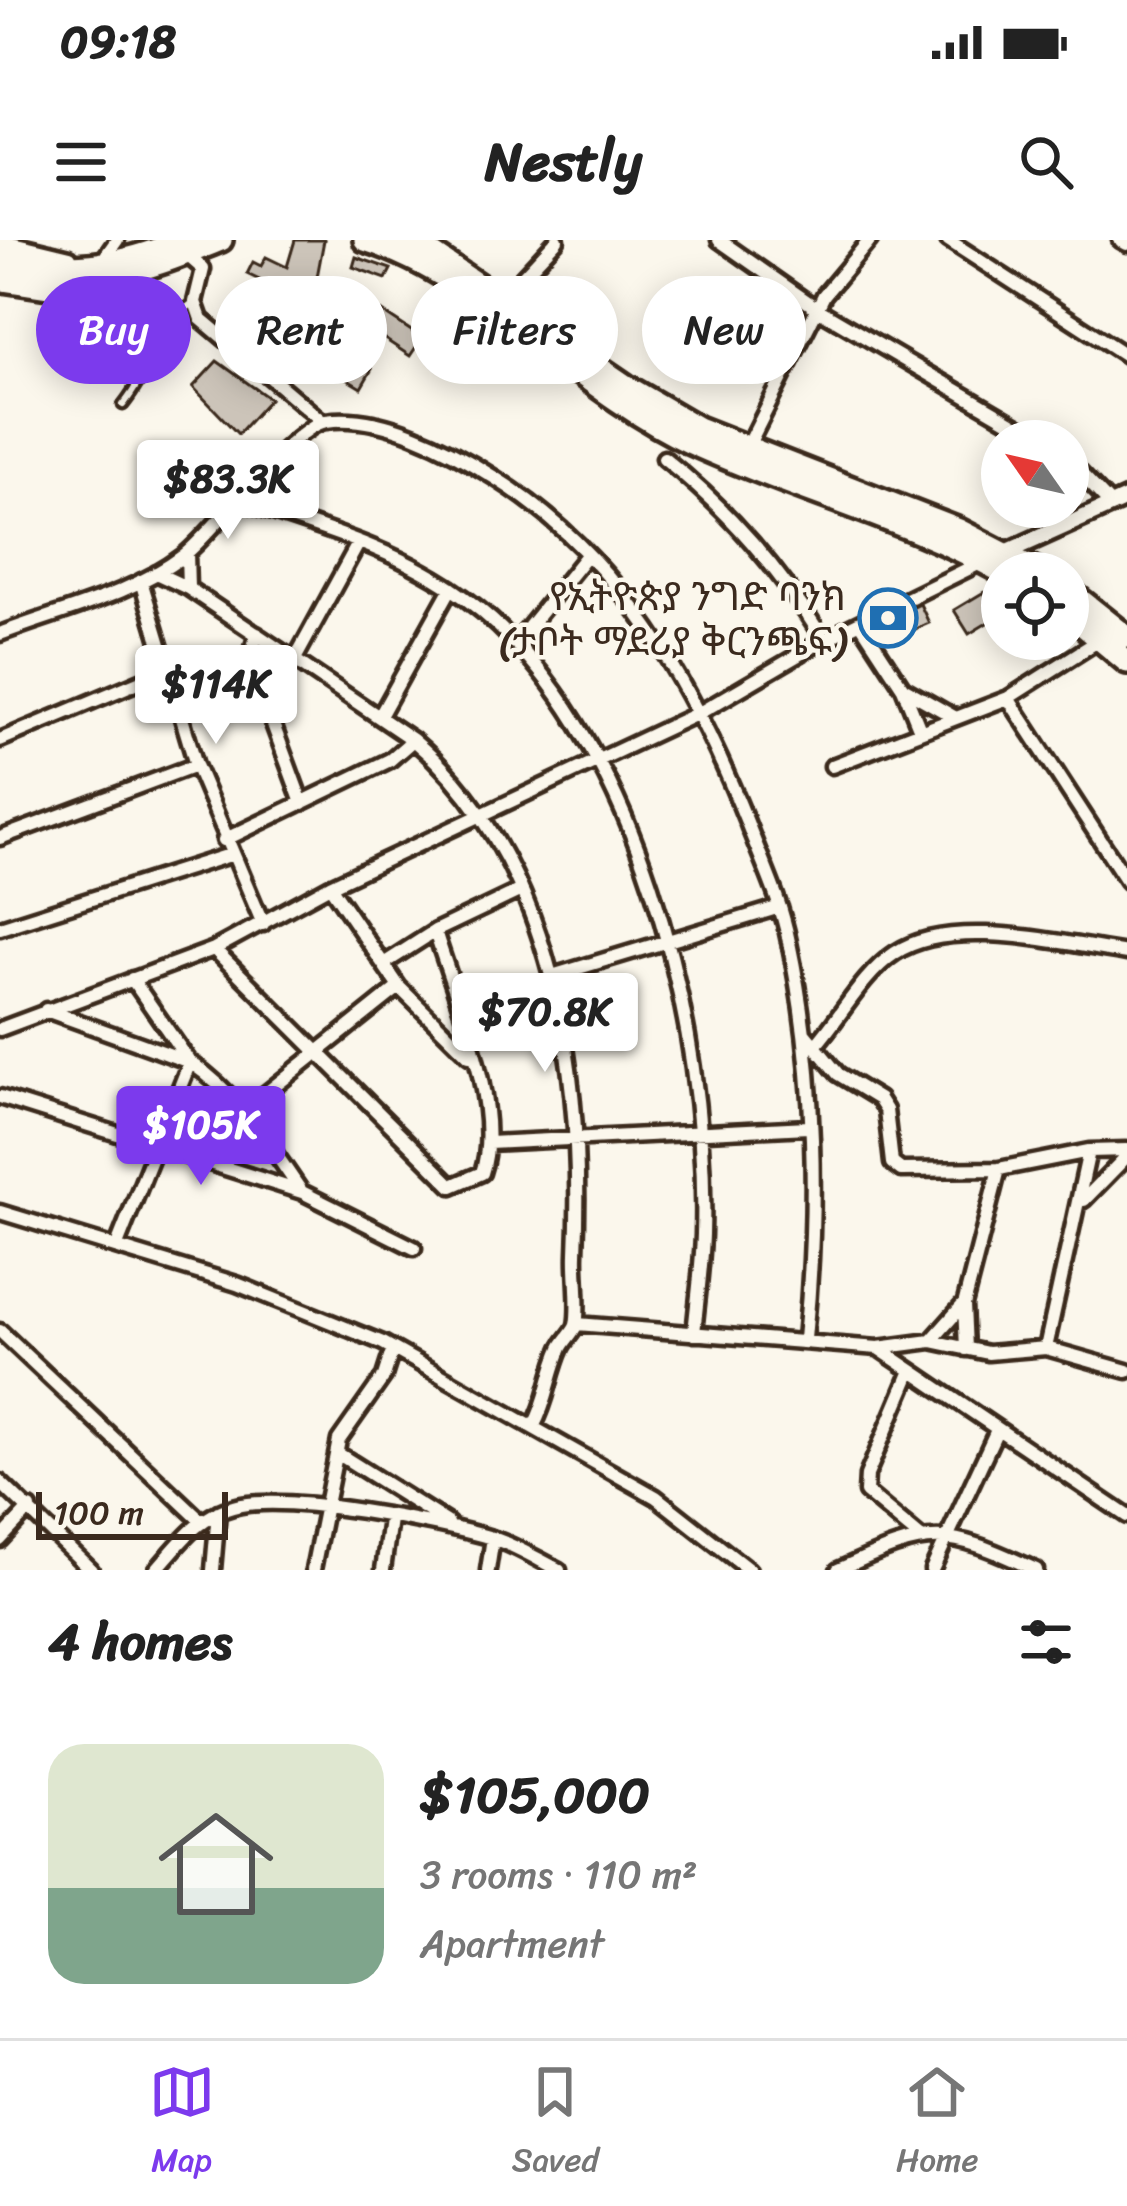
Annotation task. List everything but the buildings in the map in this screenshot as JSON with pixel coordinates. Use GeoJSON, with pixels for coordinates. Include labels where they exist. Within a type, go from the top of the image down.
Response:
{"type":"FeatureCollection","features":[{"type":"Feature","properties":{"kind":"main road"},"geometry":{"type":"LineString","coordinates":[[0,255],[46,266],[109,249],[184,247],[220,240]]}},
{"type":"Feature","properties":{"kind":"main road"},"geometry":{"type":"LineString","coordinates":[[365,240],[421,264],[622,404],[690,442],[981,561]]}},
{"type":"Feature","properties":{"kind":"main road"},"geometry":{"type":"LineString","coordinates":[[412,240],[467,276]]}},
{"type":"Feature","properties":{"kind":"main road"},"geometry":{"type":"LineString","coordinates":[[121,276],[135,274],[184,247]]}},
{"type":"Feature","properties":{"kind":"main road"},"geometry":{"type":"LineString","coordinates":[[0,269],[36,276]]}},
{"type":"Feature","properties":{"kind":"main road"},"geometry":{"type":"LineString","coordinates":[[618,380],[698,428],[981,552]]}},
{"type":"Feature","properties":{"kind":"main road"},"geometry":{"type":"LineString","coordinates":[[1089,607],[1127,637]]}},
{"type":"Feature","properties":{"kind":"main road"},"geometry":{"type":"LineString","coordinates":[[1089,629],[1127,662]]}},
{"type":"Feature","properties":{"kind":"street"},"geometry":{"type":"LineString","coordinates":[[0,240],[71,257],[109,249]]}},
{"type":"Feature","properties":{"kind":"street"},"geometry":{"type":"LineString","coordinates":[[523,276],[556,240]]}},
{"type":"Feature","properties":{"kind":"street"},"geometry":{"type":"LineString","coordinates":[[718,240],[819,310],[1007,420]]}},
{"type":"Feature","properties":{"kind":"street"},"geometry":{"type":"LineString","coordinates":[[748,446],[824,295],[871,240]]}},
{"type":"Feature","properties":{"kind":"street"},"geometry":{"type":"LineString","coordinates":[[948,240],[1127,356]]}},
{"type":"Feature","properties":{"kind":"street"},"geometry":{"type":"LineString","coordinates":[[184,247],[203,269],[195,302],[212,329],[322,421]]}},
{"type":"Feature","properties":{"kind":"street"},"geometry":{"type":"LineString","coordinates":[[0,284],[36,290]]}},
{"type":"Feature","properties":{"kind":"street"},"geometry":{"type":"LineString","coordinates":[[0,634],[141,581],[188,553],[286,447],[322,421],[358,420],[471,463],[523,495],[587,556],[676,665],[701,712],[781,907],[804,1033],[813,1254],[805,1339]]}},
{"type":"Feature","properties":{"kind":"street"},"geometry":{"type":"LineString","coordinates":[[664,458],[733,517],[824,640]]}},
{"type":"Feature","properties":{"kind":"street"},"geometry":{"type":"LineString","coordinates":[[1026,552],[1119,502],[1089,477]]}},
{"type":"Feature","properties":{"kind":"street"},"geometry":{"type":"LineString","coordinates":[[240,501],[359,542],[451,588],[515,643],[597,763],[668,938],[698,1131],[703,1233],[694,1334]]}},
{"type":"Feature","properties":{"kind":"street"},"geometry":{"type":"LineString","coordinates":[[295,659],[359,542]]}},
{"type":"Feature","properties":{"kind":"street"},"geometry":{"type":"LineString","coordinates":[[188,553],[188,588]]}},
{"type":"Feature","properties":{"kind":"street"},"geometry":{"type":"LineString","coordinates":[[515,643],[587,556]]}},
{"type":"Feature","properties":{"kind":"street"},"geometry":{"type":"LineString","coordinates":[[0,1029],[214,949],[330,886],[701,712],[824,640],[981,562]]}},
{"type":"Feature","properties":{"kind":"street"},"geometry":{"type":"LineString","coordinates":[[156,574],[188,588],[295,659],[444,766],[483,816],[519,891],[552,976],[574,1137],[577,1324],[563,1343],[535,1425]]}},
{"type":"Feature","properties":{"kind":"street"},"geometry":{"type":"LineString","coordinates":[[141,581],[196,765],[230,855],[263,924]]}},
{"type":"Feature","properties":{"kind":"street"},"geometry":{"type":"LineString","coordinates":[[380,716],[451,588]]}},
{"type":"Feature","properties":{"kind":"street"},"geometry":{"type":"LineString","coordinates":[[860,622],[903,688],[920,730]]}},
{"type":"Feature","properties":{"kind":"street"},"geometry":{"type":"LineString","coordinates":[[257,634],[249,659],[302,803]]}},
{"type":"Feature","properties":{"kind":"street"},"geometry":{"type":"LineString","coordinates":[[832,766],[1008,698],[1102,639]]}},
{"type":"Feature","properties":{"kind":"street"},"geometry":{"type":"LineString","coordinates":[[0,740],[167,670]]}},
{"type":"Feature","properties":{"kind":"street"},"geometry":{"type":"LineString","coordinates":[[903,688],[954,717]]}},
{"type":"Feature","properties":{"kind":"street"},"geometry":{"type":"LineString","coordinates":[[1008,698],[1127,881]]}},
{"type":"Feature","properties":{"kind":"street"},"geometry":{"type":"LineString","coordinates":[[224,840],[390,760],[413,740]]}},
{"type":"Feature","properties":{"kind":"street"},"geometry":{"type":"LineString","coordinates":[[0,838],[196,765]]}},
{"type":"Feature","properties":{"kind":"street"},"geometry":{"type":"LineString","coordinates":[[0,928],[230,855]]}},
{"type":"Feature","properties":{"kind":"street"},"geometry":{"type":"LineString","coordinates":[[330,886],[399,987],[472,1058]]}},
{"type":"Feature","properties":{"kind":"street"},"geometry":{"type":"LineString","coordinates":[[385,963],[435,931],[519,891]]}},
{"type":"Feature","properties":{"kind":"street"},"geometry":{"type":"LineString","coordinates":[[552,976],[781,907]]}},
{"type":"Feature","properties":{"kind":"street"},"geometry":{"type":"LineString","coordinates":[[214,949],[452,1186],[482,1173],[489,1143],[472,1058],[435,931]]}},
{"type":"Feature","properties":{"kind":"street"},"geometry":{"type":"LineString","coordinates":[[815,1046],[877,969],[896,952],[918,943],[995,935],[1127,953]]}},
{"type":"Feature","properties":{"kind":"street"},"geometry":{"type":"LineString","coordinates":[[132,979],[190,1062],[244,1110],[302,1192]]}},
{"type":"Feature","properties":{"kind":"street"},"geometry":{"type":"LineString","coordinates":[[244,1110],[399,987]]}},
{"type":"Feature","properties":{"kind":"street"},"geometry":{"type":"LineString","coordinates":[[46,1010],[190,1062]]}},
{"type":"Feature","properties":{"kind":"street"},"geometry":{"type":"LineString","coordinates":[[804,1033],[838,1074],[879,1099],[886,1110],[892,1163],[901,1170],[999,1169],[1089,1151],[1127,1153]]}},
{"type":"Feature","properties":{"kind":"street"},"geometry":{"type":"LineString","coordinates":[[117,1245],[190,1062]]}},
{"type":"Feature","properties":{"kind":"street"},"geometry":{"type":"LineString","coordinates":[[0,1097],[302,1192],[414,1248]]}},
{"type":"Feature","properties":{"kind":"street"},"geometry":{"type":"LineString","coordinates":[[489,1143],[808,1127]]}},
{"type":"Feature","properties":{"kind":"street"},"geometry":{"type":"LineString","coordinates":[[1046,1348],[1089,1151]]}},
{"type":"Feature","properties":{"kind":"street"},"geometry":{"type":"LineString","coordinates":[[1080,1206],[1127,1153]]}},
{"type":"Feature","properties":{"kind":"street"},"geometry":{"type":"LineString","coordinates":[[966,1349],[964,1305],[999,1169]]}},
{"type":"Feature","properties":{"kind":"street"},"geometry":{"type":"LineString","coordinates":[[0,1212],[237,1284],[392,1351],[535,1425],[656,1497],[749,1570]]}},
{"type":"Feature","properties":{"kind":"street"},"geometry":{"type":"LineString","coordinates":[[931,1341],[964,1305]]}},
{"type":"Feature","properties":{"kind":"street"},"geometry":{"type":"LineString","coordinates":[[577,1324],[878,1348],[931,1341],[1026,1354],[1046,1348],[1127,1371]]}},
{"type":"Feature","properties":{"kind":"street"},"geometry":{"type":"LineString","coordinates":[[0,1331],[200,1520]]}},
{"type":"Feature","properties":{"kind":"street"},"geometry":{"type":"LineString","coordinates":[[878,1348],[1127,1516]]}},
{"type":"Feature","properties":{"kind":"street"},"geometry":{"type":"LineString","coordinates":[[313,1570],[337,1453],[349,1423],[393,1360],[392,1351]]}},
{"type":"Feature","properties":{"kind":"street"},"geometry":{"type":"LineString","coordinates":[[910,1373],[867,1475],[866,1492],[921,1538]]}},
{"type":"Feature","properties":{"kind":"street"},"geometry":{"type":"LineString","coordinates":[[932,1570],[997,1430]]}},
{"type":"Feature","properties":{"kind":"street"},"geometry":{"type":"LineString","coordinates":[[337,1453],[458,1530]]}},
{"type":"Feature","properties":{"kind":"street"},"geometry":{"type":"LineString","coordinates":[[0,1482],[91,1570]]}},
{"type":"Feature","properties":{"kind":"street"},"geometry":{"type":"LineString","coordinates":[[155,1570],[200,1520],[273,1501],[493,1538],[559,1570]]}},
{"type":"Feature","properties":{"kind":"street"},"geometry":{"type":"LineString","coordinates":[[0,1540],[30,1508]]}},
{"type":"Feature","properties":{"kind":"street"},"geometry":{"type":"LineString","coordinates":[[213,1570],[218,1512]]}},
{"type":"Feature","properties":{"kind":"street"},"geometry":{"type":"LineString","coordinates":[[383,1570],[391,1519]]}},
{"type":"Feature","properties":{"kind":"street"},"geometry":{"type":"LineString","coordinates":[[838,1570],[921,1538],[947,1534],[1036,1570]]}},
{"type":"Feature","properties":{"kind":"street"},"geometry":{"type":"LineString","coordinates":[[488,1570],[493,1538]]}},
{"type":"Feature","properties":{"kind":"lane"},"geometry":{"type":"LineString","coordinates":[[123,405],[148,370],[171,319],[195,302]]}},
{"type":"Feature","properties":{"kind":"place","name":"የኢትዮጵያ ንግድ ባንክ (ታቦት ማደሪያ ቅርንጫፍ)"},"geometry":{"type":"Point","coordinates":[888,618]}}]}
